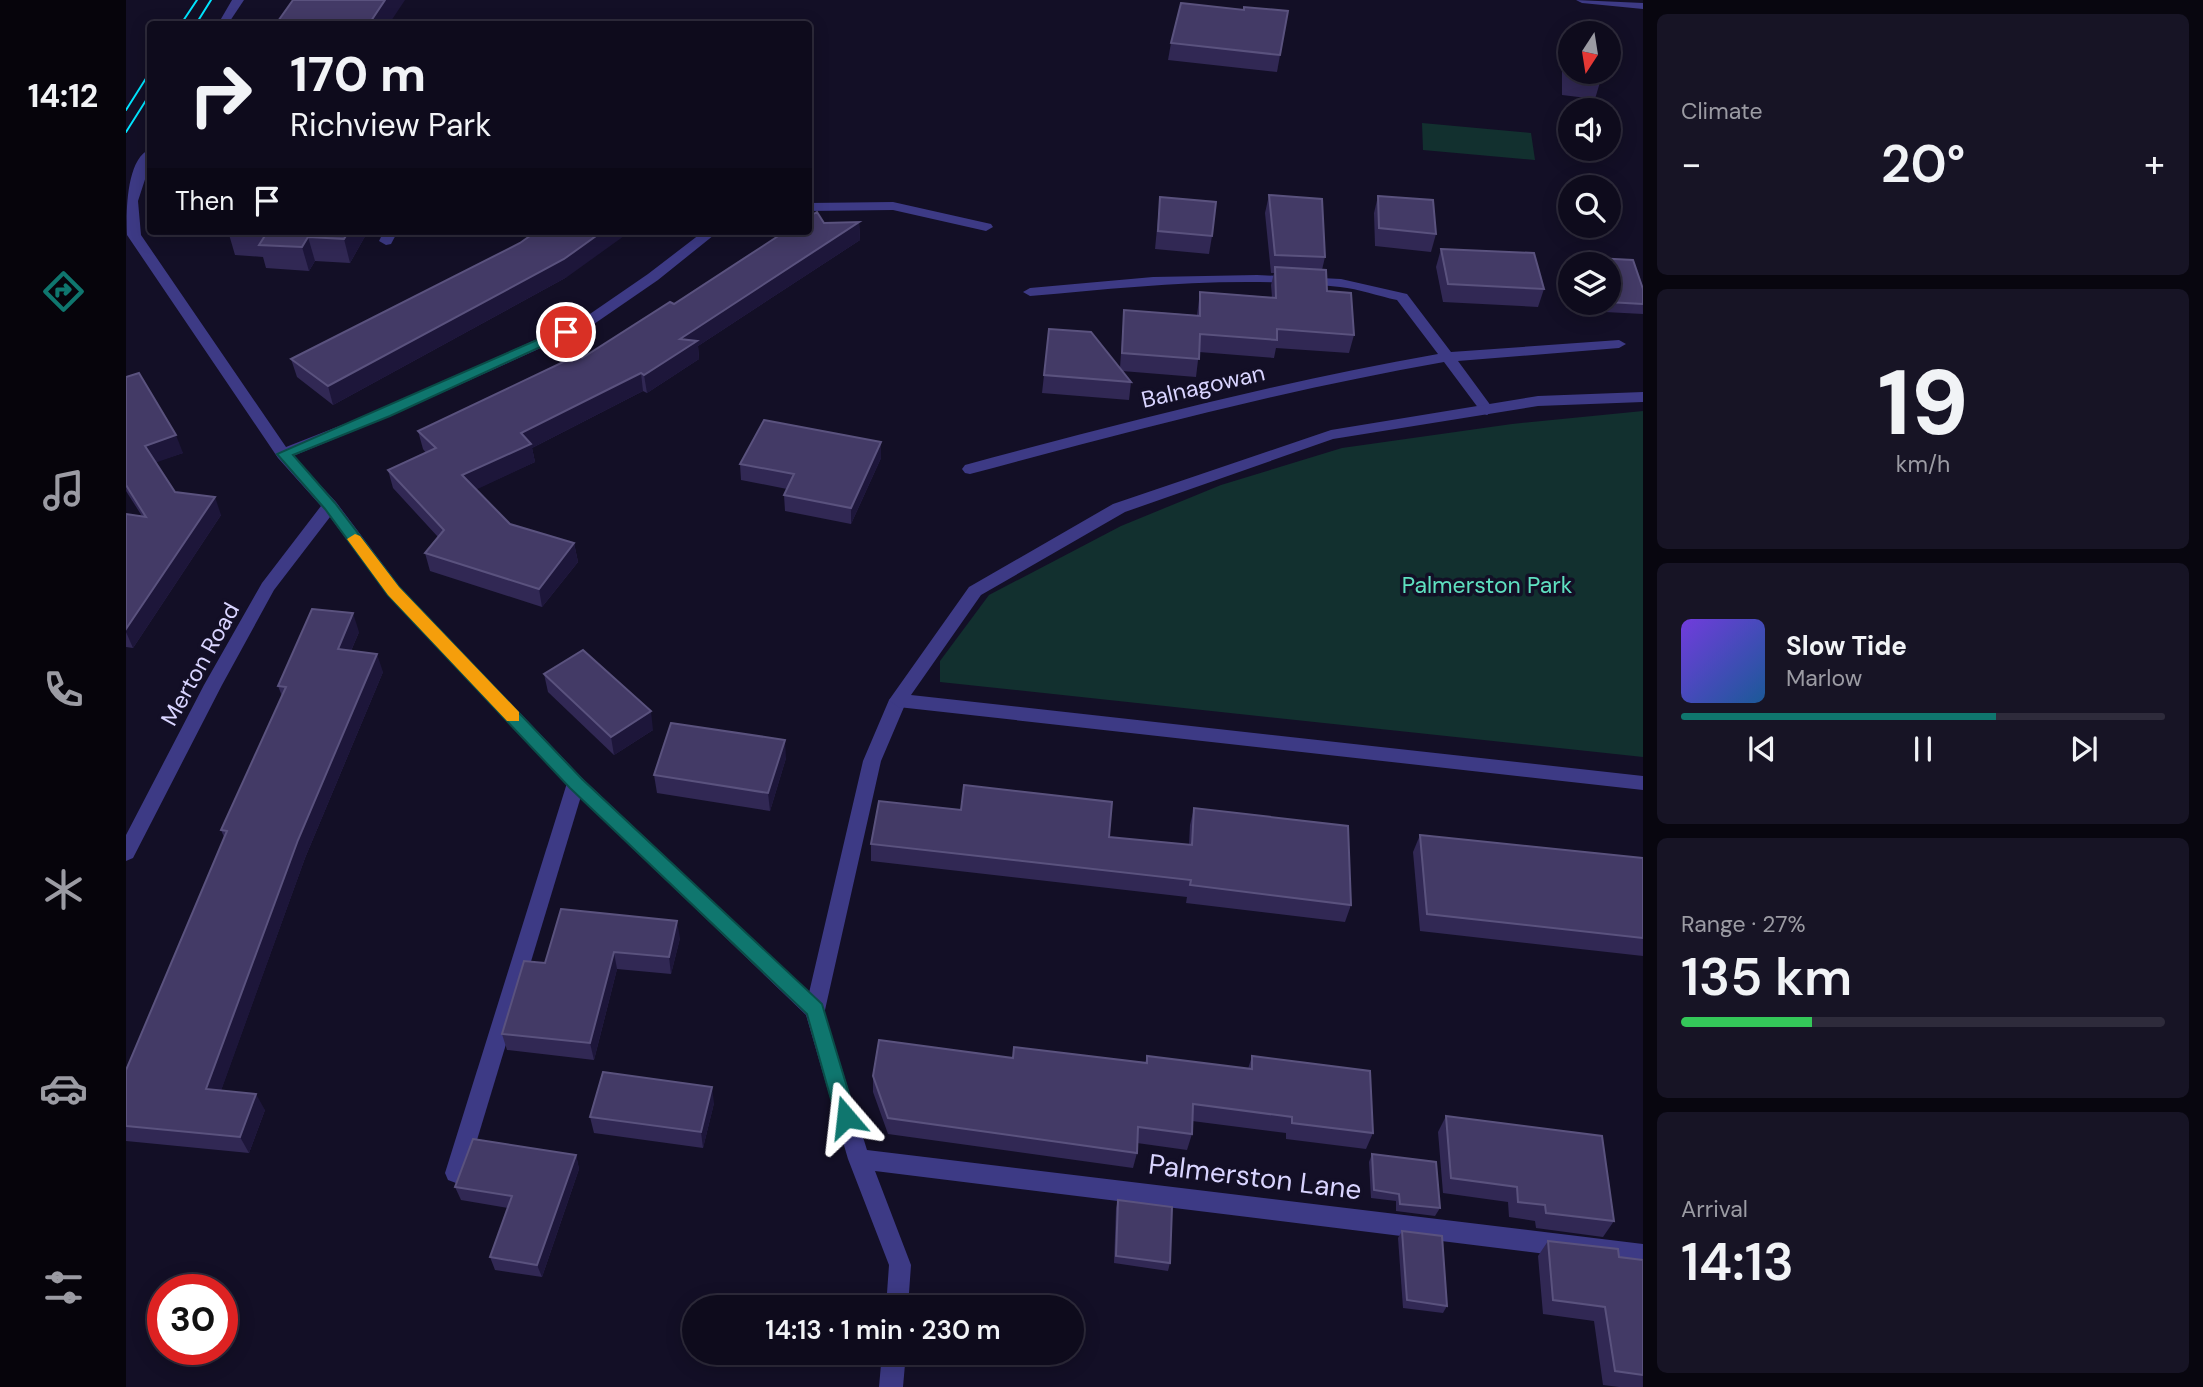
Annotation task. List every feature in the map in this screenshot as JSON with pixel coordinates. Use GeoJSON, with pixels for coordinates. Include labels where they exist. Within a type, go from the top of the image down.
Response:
{"type":"FeatureCollection","features":[{"type":"Feature","properties":{"kind":"street"},"geometry":{"type":"LineString","coordinates":[[225,21],[237,0]]}},
{"type":"Feature","properties":{"kind":"street"},"geometry":{"type":"LineString","coordinates":[[1582,0],[1643,6]]}},
{"type":"Feature","properties":{"kind":"street"},"geometry":{"type":"LineString","coordinates":[[144,178],[126,201],[126,215],[134,235],[284,454],[330,506],[394,591],[576,783],[816,1010]]}},
{"type":"Feature","properties":{"kind":"street"},"geometry":{"type":"LineString","coordinates":[[812,207],[892,206],[986,227]]}},
{"type":"Feature","properties":{"kind":"street"},"geometry":{"type":"LineString","coordinates":[[284,454],[385,413],[589,321],[653,277],[707,235]]}},
{"type":"Feature","properties":{"kind":"street"},"geometry":{"type":"LineString","coordinates":[[1030,292],[1153,281],[1341,283],[1402,297],[1487,410]]}},
{"type":"Feature","properties":{"kind":"street","name":"Balnagowan"},"geometry":{"type":"LineString","coordinates":[[970,469],[1141,424],[1350,374],[1449,357],[1619,344]]}},
{"type":"Feature","properties":{"kind":"street"},"geometry":{"type":"LineString","coordinates":[[898,1295],[900,1265],[859,1159],[816,1010],[872,761],[898,700],[975,591],[1119,508],[1331,435],[1538,401],[1643,397]]}},
{"type":"Feature","properties":{"kind":"street","name":"Merton Road"},"geometry":{"type":"LineString","coordinates":[[126,853],[213,685],[262,598],[330,506]]}},
{"type":"Feature","properties":{"kind":"street"},"geometry":{"type":"LineString","coordinates":[[898,700],[1643,783]]}},
{"type":"Feature","properties":{"kind":"street"},"geometry":{"type":"LineString","coordinates":[[456,1173],[576,783]]}},
{"type":"Feature","properties":{"kind":"street","name":"Palmerston Lane"},"geometry":{"type":"LineString","coordinates":[[859,1159],[1643,1255]]}},
{"type":"Feature","properties":{"kind":"street"},"geometry":{"type":"LineString","coordinates":[[891,1387],[893,1365]]}},
{"type":"Feature","properties":{"kind":"green space"},"geometry":{"type":"Polygon","coordinates":[[[1422,123],[1531,133],[1535,160],[1423,150],[1422,123]]]}},
{"type":"Feature","properties":{"kind":"green space","name":"Palmerston Park"},"geometry":{"type":"Polygon","coordinates":[[[1643,411],[1643,757],[940,682],[940,661],[989,595],[1121,526],[1221,485],[1342,448],[1512,424],[1643,411]]]}},
{"type":"Feature","properties":{"kind":"building"},"geometry":{"type":"Polygon","coordinates":[[[293,0],[385,0],[371,21],[278,21],[293,0]]]}},
{"type":"Feature","properties":{"kind":"building"},"geometry":{"type":"Polygon","coordinates":[[[1181,3],[1244,10],[1244,7],[1288,11],[1280,55],[1171,43],[1181,3]]]}},
{"type":"Feature","properties":{"kind":"building"},"geometry":{"type":"Polygon","coordinates":[[[1269,195],[1322,199],[1325,257],[1275,255],[1269,195]]]}},
{"type":"Feature","properties":{"kind":"building"},"geometry":{"type":"Polygon","coordinates":[[[1378,196],[1433,200],[1436,234],[1379,228],[1378,196]]]}},
{"type":"Feature","properties":{"kind":"building"},"geometry":{"type":"Polygon","coordinates":[[[1160,197],[1216,202],[1212,236],[1158,231],[1160,197]]]}},
{"type":"Feature","properties":{"kind":"building"},"geometry":{"type":"Polygon","coordinates":[[[817,212],[824,223],[859,222],[680,339],[697,341],[644,375],[641,373],[521,433],[531,444],[462,475],[510,524],[574,543],[539,589],[425,553],[444,530],[388,470],[436,448],[418,431],[578,355],[582,358],[670,302],[674,304],[780,235],[812,235],[812,215],[817,212]]]}},
{"type":"Feature","properties":{"kind":"building"},"geometry":{"type":"Polygon","coordinates":[[[265,235],[346,235],[344,239],[308,237],[302,247],[259,245],[265,235]]]}},
{"type":"Feature","properties":{"kind":"building"},"geometry":{"type":"Polygon","coordinates":[[[531,235],[597,235],[564,259],[328,386],[291,359],[531,235]]]}},
{"type":"Feature","properties":{"kind":"building"},"geometry":{"type":"Polygon","coordinates":[[[1441,249],[1534,253],[1544,289],[1448,284],[1441,249]]]}},
{"type":"Feature","properties":{"kind":"building"},"geometry":{"type":"Polygon","coordinates":[[[1621,259],[1633,260],[1643,289],[1643,304],[1621,303],[1621,259]]]}},
{"type":"Feature","properties":{"kind":"building"},"geometry":{"type":"Polygon","coordinates":[[[1275,267],[1326,270],[1327,291],[1351,293],[1354,335],[1277,329],[1277,340],[1200,334],[1199,359],[1122,353],[1124,310],[1200,316],[1200,292],[1276,298],[1275,267]]]}},
{"type":"Feature","properties":{"kind":"building"},"geometry":{"type":"Polygon","coordinates":[[[1049,329],[1091,332],[1131,382],[1044,375],[1049,329]]]}},
{"type":"Feature","properties":{"kind":"building"},"geometry":{"type":"Polygon","coordinates":[[[139,373],[176,435],[145,446],[175,492],[215,497],[126,629],[126,514],[146,517],[126,485],[126,377],[139,373]]]}},
{"type":"Feature","properties":{"kind":"building"},"geometry":{"type":"Polygon","coordinates":[[[764,420],[881,442],[851,508],[784,495],[794,474],[740,464],[764,420]]]}},
{"type":"Feature","properties":{"kind":"building"},"geometry":{"type":"Polygon","coordinates":[[[312,609],[353,613],[338,649],[377,654],[298,840],[206,1089],[256,1094],[240,1137],[126,1126],[126,1070],[227,831],[221,830],[286,687],[278,686],[312,609]]]}},
{"type":"Feature","properties":{"kind":"building"},"geometry":{"type":"Polygon","coordinates":[[[583,650],[651,711],[611,737],[544,674],[583,650]]]}},
{"type":"Feature","properties":{"kind":"building"},"geometry":{"type":"Polygon","coordinates":[[[671,723],[785,740],[768,793],[654,775],[671,723]]]}},
{"type":"Feature","properties":{"kind":"building"},"geometry":{"type":"Polygon","coordinates":[[[964,785],[1112,802],[1109,837],[1192,845],[1194,808],[1348,826],[1351,905],[1190,885],[1191,880],[871,844],[879,801],[961,810],[964,785]]]}},
{"type":"Feature","properties":{"kind":"building"},"geometry":{"type":"Polygon","coordinates":[[[1420,835],[1643,858],[1643,938],[1427,914],[1420,835]]]}},
{"type":"Feature","properties":{"kind":"building"},"geometry":{"type":"Polygon","coordinates":[[[561,909],[677,921],[669,957],[614,952],[590,1043],[502,1034],[524,961],[545,963],[561,909]]]}},
{"type":"Feature","properties":{"kind":"building"},"geometry":{"type":"Polygon","coordinates":[[[879,1040],[1013,1058],[1014,1047],[1147,1063],[1147,1056],[1252,1069],[1252,1056],[1370,1071],[1373,1133],[1292,1123],[1292,1117],[1193,1104],[1192,1134],[1138,1127],[1137,1153],[888,1118],[873,1076],[879,1040]]]}},
{"type":"Feature","properties":{"kind":"building"},"geometry":{"type":"Polygon","coordinates":[[[603,1072],[712,1087],[701,1132],[590,1117],[603,1072]]]}},
{"type":"Feature","properties":{"kind":"building"},"geometry":{"type":"Polygon","coordinates":[[[1446,1116],[1602,1136],[1614,1221],[1546,1213],[1545,1205],[1518,1202],[1517,1187],[1451,1178],[1446,1116]]]}},
{"type":"Feature","properties":{"kind":"building"},"geometry":{"type":"Polygon","coordinates":[[[473,1139],[576,1155],[537,1265],[490,1257],[512,1196],[455,1187],[473,1139]]]}},
{"type":"Feature","properties":{"kind":"building"},"geometry":{"type":"Polygon","coordinates":[[[1372,1154],[1436,1162],[1440,1208],[1400,1204],[1399,1194],[1374,1190],[1372,1154]]]}},
{"type":"Feature","properties":{"kind":"building"},"geometry":{"type":"Polygon","coordinates":[[[1118,1200],[1172,1207],[1170,1263],[1116,1256],[1118,1200]]]}},
{"type":"Feature","properties":{"kind":"building"},"geometry":{"type":"Polygon","coordinates":[[[1402,1231],[1442,1236],[1447,1306],[1407,1300],[1402,1231]]]}},
{"type":"Feature","properties":{"kind":"building"},"geometry":{"type":"Polygon","coordinates":[[[1548,1241],[1618,1249],[1619,1257],[1643,1260],[1643,1375],[1615,1371],[1605,1307],[1553,1300],[1548,1241]]]}},
{"type":"Feature","properties":{"kind":"tram line"},"geometry":{"type":"LineString","coordinates":[[183,21],[197,0]]}},
{"type":"Feature","properties":{"kind":"tram line"},"geometry":{"type":"LineString","coordinates":[[198,21],[211,0]]}},
{"type":"Feature","properties":{"kind":"tram line"},"geometry":{"type":"LineString","coordinates":[[126,110],[147,77]]}},
{"type":"Feature","properties":{"kind":"tram line"},"geometry":{"type":"LineString","coordinates":[[126,132],[147,99]]}},
{"type":"Feature","properties":{"kind":"slow traffic"},"geometry":{"type":"LineString","coordinates":[[355,539],[394,591],[513,716]]}},
{"type":"Feature","properties":{"kind":"route"},"geometry":{"type":"LineString","coordinates":[[566,332],[385,413],[284,454],[330,506],[394,591],[576,783],[816,1010],[846,1117]]}}]}
